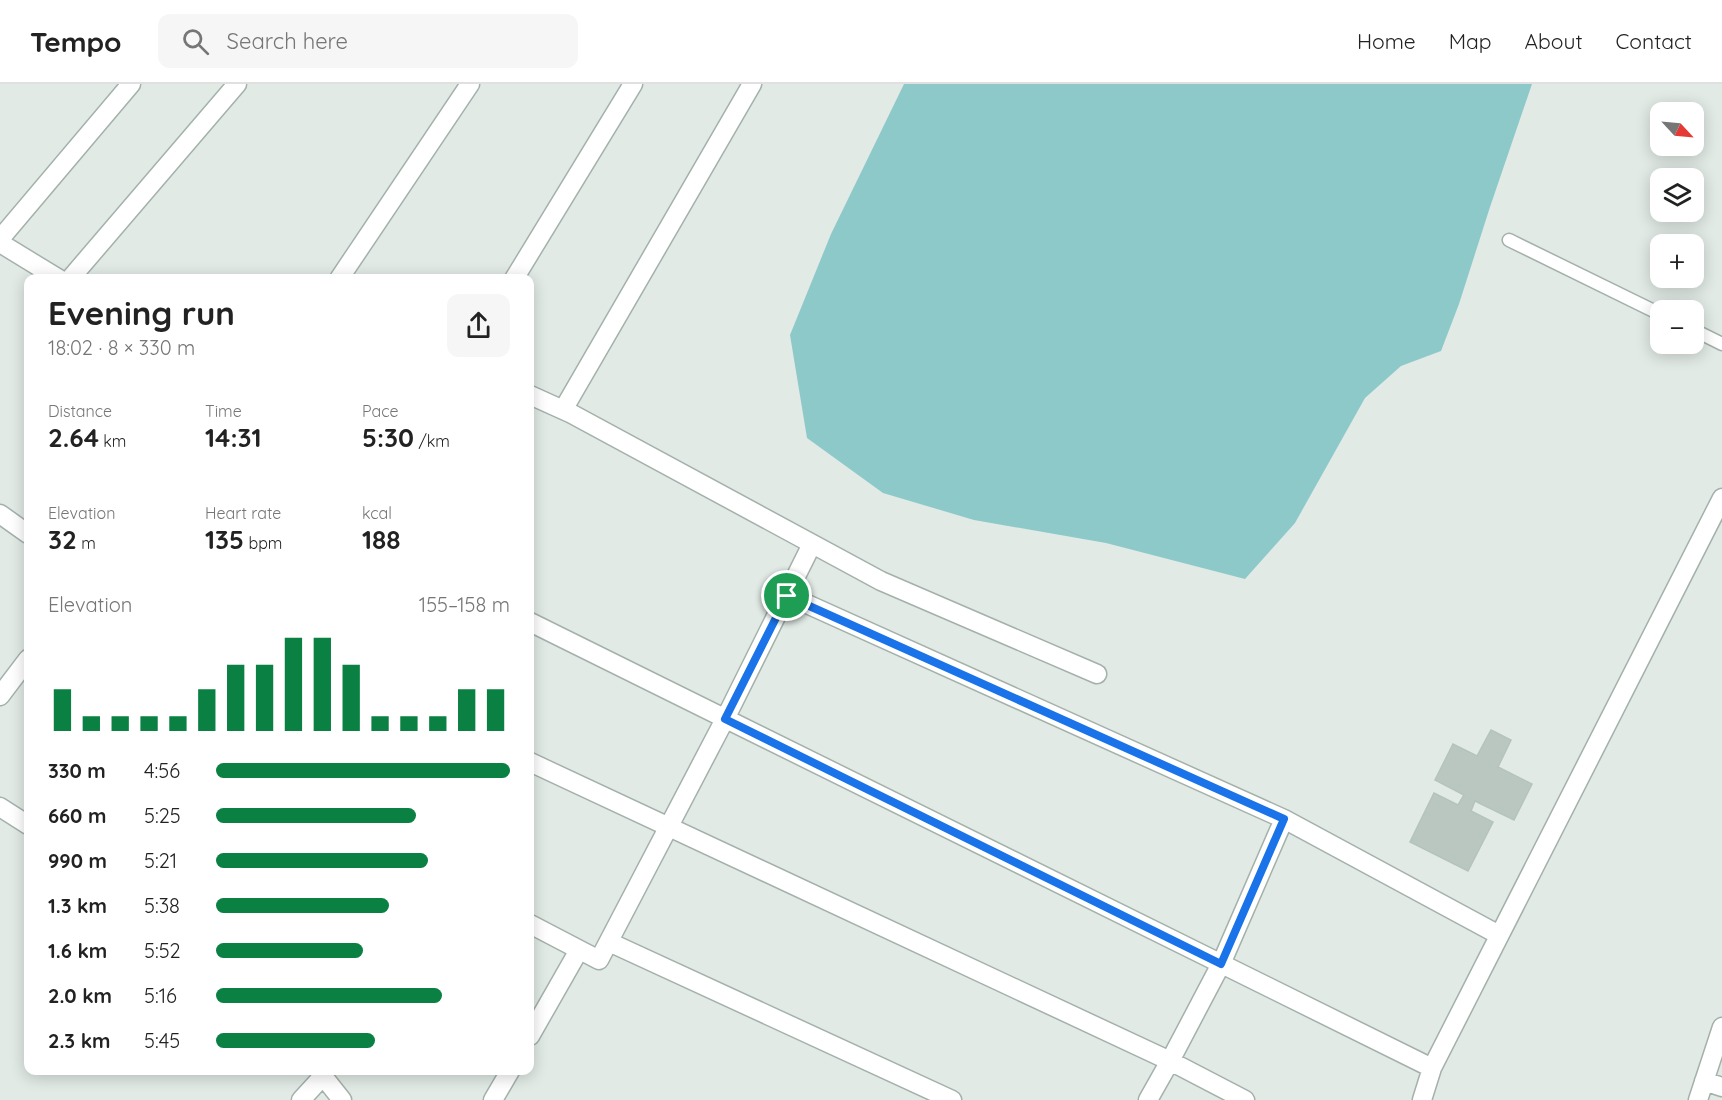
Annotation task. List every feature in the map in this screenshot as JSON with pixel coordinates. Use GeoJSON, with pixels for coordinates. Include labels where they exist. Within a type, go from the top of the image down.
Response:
{"type":"FeatureCollection","features":[{"type":"Feature","properties":{"kind":"street"},"geometry":{"type":"LineString","coordinates":[[0,238],[131,84]]}},
{"type":"Feature","properties":{"kind":"street"},"geometry":{"type":"LineString","coordinates":[[74,274],[237,84]]}},
{"type":"Feature","properties":{"kind":"street"},"geometry":{"type":"LineString","coordinates":[[342,274],[470,84]]}},
{"type":"Feature","properties":{"kind":"street"},"geometry":{"type":"LineString","coordinates":[[517,274],[633,84]]}},
{"type":"Feature","properties":{"kind":"street"},"geometry":{"type":"LineString","coordinates":[[563,410],[752,84]]}},
{"type":"Feature","properties":{"kind":"street"},"geometry":{"type":"LineString","coordinates":[[0,243],[51,274]]}},
{"type":"Feature","properties":{"kind":"street"},"geometry":{"type":"LineString","coordinates":[[534,397],[563,410],[881,581],[1097,674]]}},
{"type":"Feature","properties":{"kind":"street"},"geometry":{"type":"LineString","coordinates":[[1422,1100],[1432,1068],[1722,498]]}},
{"type":"Feature","properties":{"kind":"street"},"geometry":{"type":"LineString","coordinates":[[0,514],[24,531]]}},
{"type":"Feature","properties":{"kind":"street"},"geometry":{"type":"LineString","coordinates":[[534,926],[599,960],[725,719],[812,544]]}},
{"type":"Feature","properties":{"kind":"street"},"geometry":{"type":"LineString","coordinates":[[787,596],[1284,819],[1499,934]]}},
{"type":"Feature","properties":{"kind":"street"},"geometry":{"type":"LineString","coordinates":[[534,624],[1432,1068]]}},
{"type":"Feature","properties":{"kind":"street"},"geometry":{"type":"LineString","coordinates":[[534,764],[1170,1061],[1245,1100]]}},
{"type":"Feature","properties":{"kind":"street"},"geometry":{"type":"LineString","coordinates":[[0,807],[24,822]]}},
{"type":"Feature","properties":{"kind":"street"},"geometry":{"type":"LineString","coordinates":[[1148,1100],[1221,964],[1284,819]]}},
{"type":"Feature","properties":{"kind":"street"},"geometry":{"type":"LineString","coordinates":[[609,942],[952,1100]]}},
{"type":"Feature","properties":{"kind":"street"},"geometry":{"type":"LineString","coordinates":[[534,1029],[579,950]]}},
{"type":"Feature","properties":{"kind":"street"},"geometry":{"type":"LineString","coordinates":[[1698,1100],[1722,1027]]}},
{"type":"Feature","properties":{"kind":"street"},"geometry":{"type":"LineString","coordinates":[[301,1100],[320,1075]]}},
{"type":"Feature","properties":{"kind":"street"},"geometry":{"type":"LineString","coordinates":[[323,1075],[342,1100]]}},
{"type":"Feature","properties":{"kind":"street"},"geometry":{"type":"LineString","coordinates":[[493,1100],[508,1075]]}},
{"type":"Feature","properties":{"kind":"street"},"geometry":{"type":"LineString","coordinates":[[1704,1081],[1722,1088]]}},
{"type":"Feature","properties":{"kind":"lane"},"geometry":{"type":"LineString","coordinates":[[1509,240],[1650,309]]}},
{"type":"Feature","properties":{"kind":"lane"},"geometry":{"type":"LineString","coordinates":[[1704,335],[1722,344]]}},
{"type":"Feature","properties":{"kind":"water"},"geometry":{"type":"Polygon","coordinates":[[[904,84],[1532,84],[1459,304],[1441,351],[1401,366],[1365,398],[1295,523],[1245,579],[1106,543],[974,520],[883,493],[807,438],[790,335],[831,234],[904,84]]]}},
{"type":"Feature","properties":{"kind":"building"},"geometry":{"type":"Polygon","coordinates":[[[1491,730],[1511,740],[1498,767],[1532,784],[1514,820],[1475,801],[1471,811],[1493,822],[1468,871],[1410,842],[1434,793],[1458,805],[1464,795],[1435,780],[1453,744],[1477,756],[1491,730]]]}},
{"type":"Feature","properties":{"kind":"route"},"geometry":{"type":"LineString","coordinates":[[787,596],[1284,819],[1221,964],[725,719],[787,596]]}}]}
